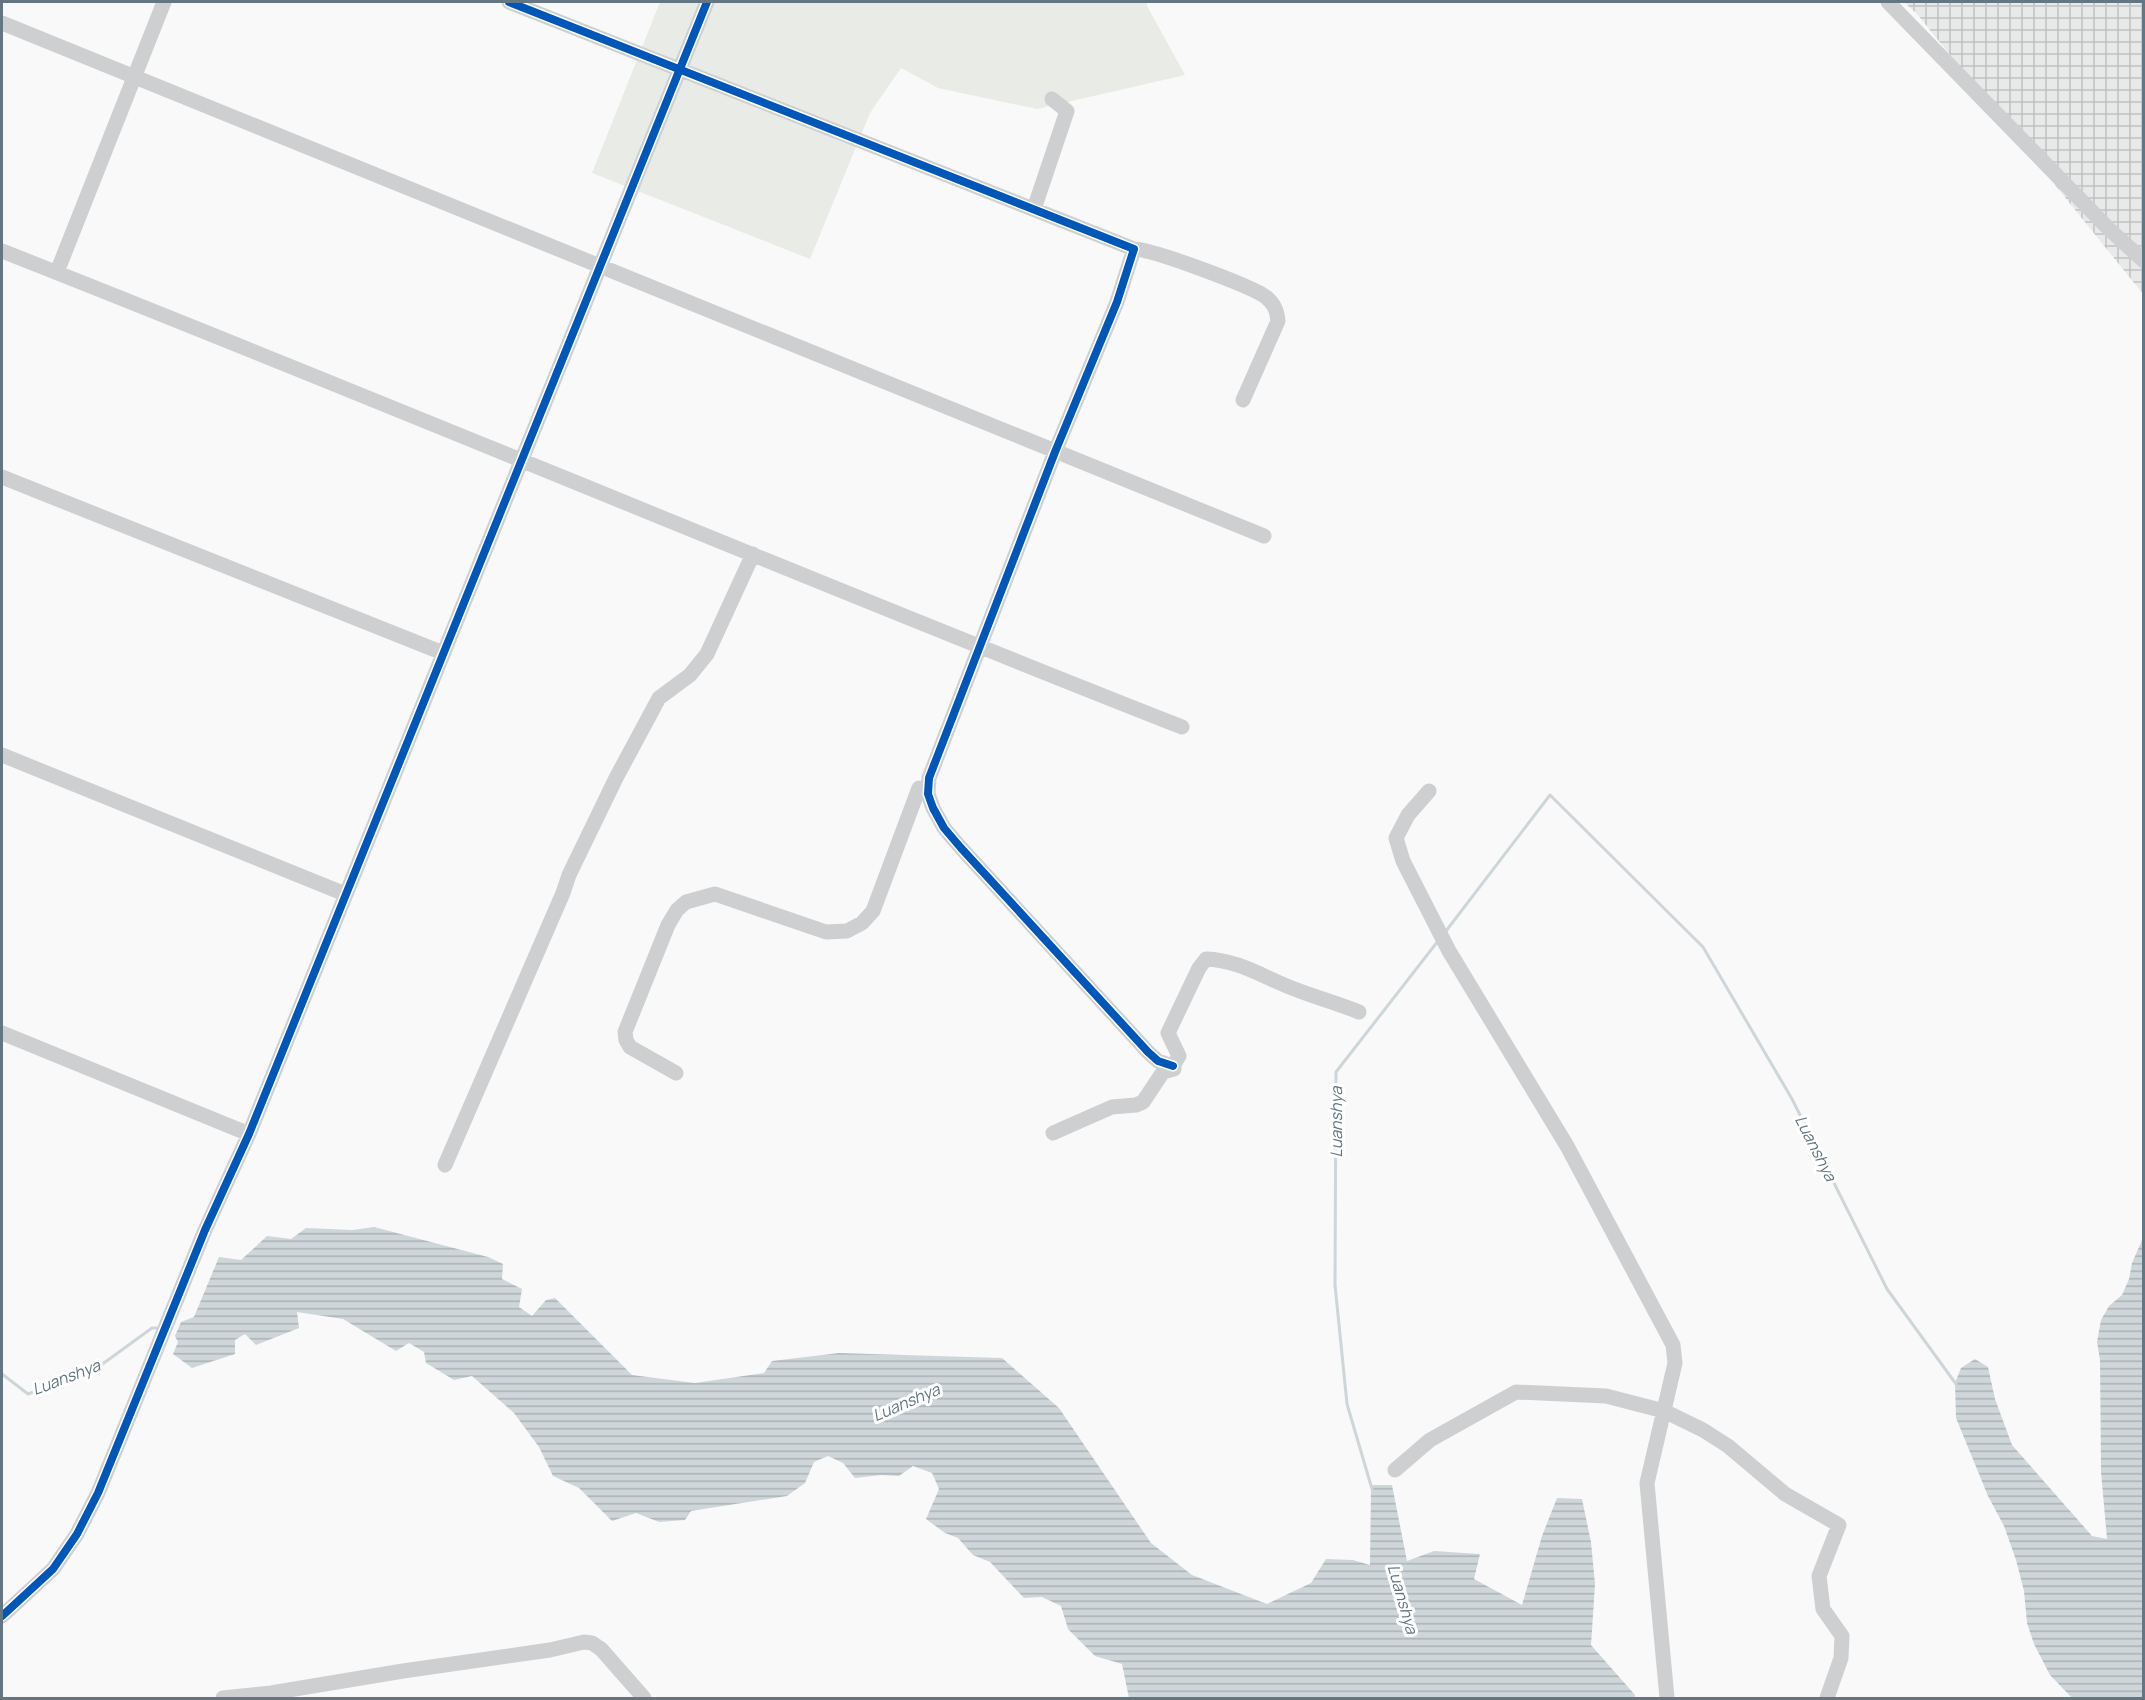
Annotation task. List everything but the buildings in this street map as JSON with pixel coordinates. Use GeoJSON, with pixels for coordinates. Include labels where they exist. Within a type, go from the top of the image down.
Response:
{"type":"FeatureCollection","features":[{"type":"Feature","properties":{"kind":"street"},"geometry":{"type":"LineString","coordinates":[[57,272],[164,2]]}},
{"type":"Feature","properties":{"kind":"street"},"geometry":{"type":"LineString","coordinates":[[509,2],[1134,249],[1155,253],[1264,296],[1277,310],[1278,321],[1243,400]]}},
{"type":"Feature","properties":{"kind":"street"},"geometry":{"type":"LineString","coordinates":[[2,1616],[53,1569],[77,1534],[98,1493],[205,1230],[249,1134],[707,2]]}},
{"type":"Feature","properties":{"kind":"street"},"geometry":{"type":"LineString","coordinates":[[1888,2],[2110,230],[2144,261]]}},
{"type":"Feature","properties":{"kind":"street"},"geometry":{"type":"LineString","coordinates":[[2,23],[1264,536]]}},
{"type":"Feature","properties":{"kind":"street"},"geometry":{"type":"LineString","coordinates":[[1034,208],[1067,111],[1052,99]]}},
{"type":"Feature","properties":{"kind":"street"},"geometry":{"type":"LineString","coordinates":[[1134,249],[1117,302],[1055,452],[939,748],[929,778],[928,794],[944,828],[961,848],[1148,1052],[1158,1061],[1173,1066]]}},
{"type":"Feature","properties":{"kind":"street"},"geometry":{"type":"LineString","coordinates":[[2,250],[980,648],[1182,727]]}},
{"type":"Feature","properties":{"kind":"street"},"geometry":{"type":"LineString","coordinates":[[2,477],[443,653]]}},
{"type":"Feature","properties":{"kind":"street"},"geometry":{"type":"LineString","coordinates":[[445,1165],[554,915],[569,875],[616,778],[659,698],[690,675],[707,654],[753,554]]}},
{"type":"Feature","properties":{"kind":"street"},"geometry":{"type":"LineString","coordinates":[[2,755],[345,894]]}},
{"type":"Feature","properties":{"kind":"street"},"geometry":{"type":"LineString","coordinates":[[676,1073],[630,1047],[625,1032],[668,925],[677,910],[686,902],[715,894],[826,932],[847,931],[862,923],[873,911],[919,788],[928,794]]}},
{"type":"Feature","properties":{"kind":"street"},"geometry":{"type":"LineString","coordinates":[[1429,791],[1403,824],[1396,838],[1397,847],[1449,951],[1566,1146],[1673,1344],[1675,1363],[1647,1483],[1667,1698]]}},
{"type":"Feature","properties":{"kind":"street"},"geometry":{"type":"LineString","coordinates":[[1053,1133],[1112,1107],[1136,1105],[1143,1101],[1163,1072],[1174,1069],[1173,1066],[1179,1056],[1168,1033],[1199,968],[1206,959],[1221,960],[1251,969],[1298,991],[1359,1012]]}},
{"type":"Feature","properties":{"kind":"street"},"geometry":{"type":"LineString","coordinates":[[2,1033],[249,1134]]}},
{"type":"Feature","properties":{"kind":"street"},"geometry":{"type":"LineString","coordinates":[[1395,1470],[1430,1440],[1515,1392],[1606,1396],[1664,1411],[1703,1430],[1785,1494],[1839,1526],[1819,1576],[1823,1609],[1842,1636],[1841,1658],[1827,1698]]}},
{"type":"Feature","properties":{"kind":"street"},"geometry":{"type":"LineString","coordinates":[[223,1698],[271,1693],[550,1650],[584,1642],[592,1643],[601,1649],[644,1698]]}},
{"type":"Feature","properties":{"kind":"shaded area"},"geometry":{"type":"Polygon","coordinates":[[[660,2],[1147,2],[1147,6],[1185,75],[1037,109],[938,88],[901,68],[870,113],[810,259],[592,173],[660,2]]]}},
{"type":"Feature","properties":{"kind":"shaded area"},"geometry":{"type":"Polygon","coordinates":[[[1904,2],[2143,2],[2143,294],[1917,14],[1904,2]]]}},
{"type":"Feature","properties":{"kind":"water"},"geometry":{"type":"Polygon","coordinates":[[[374,1227],[488,1257],[503,1264],[502,1279],[522,1289],[519,1307],[532,1316],[546,1300],[555,1298],[632,1375],[695,1383],[764,1373],[772,1361],[839,1353],[1002,1358],[1059,1408],[1151,1543],[1192,1575],[1267,1604],[1311,1583],[1326,1559],[1353,1560],[1370,1565],[1371,1485],[1392,1485],[1407,1561],[1434,1551],[1480,1554],[1474,1579],[1522,1605],[1542,1536],[1557,1498],[1582,1499],[1591,1542],[1595,1584],[1591,1645],[1635,1695],[1635,1698],[1129,1698],[1122,1664],[1095,1656],[1068,1629],[1061,1606],[1042,1597],[1024,1598],[990,1562],[973,1555],[958,1538],[945,1533],[926,1519],[939,1489],[932,1473],[913,1466],[899,1476],[881,1475],[855,1478],[843,1463],[828,1456],[814,1462],[805,1483],[787,1496],[691,1511],[685,1520],[659,1522],[636,1513],[612,1521],[579,1488],[553,1476],[539,1447],[514,1413],[472,1376],[454,1380],[426,1363],[424,1352],[409,1343],[396,1351],[343,1319],[297,1312],[299,1328],[256,1345],[245,1334],[235,1340],[235,1354],[192,1368],[173,1354],[178,1342],[175,1336],[181,1322],[194,1317],[219,1257],[241,1260],[267,1236],[291,1239],[306,1228],[353,1230],[374,1227]]]}},
{"type":"Feature","properties":{"kind":"water"},"geometry":{"type":"Polygon","coordinates":[[[2143,1238],[2143,1698],[2072,1698],[2050,1675],[2034,1644],[2027,1623],[2024,1591],[2016,1560],[2004,1526],[1988,1496],[1956,1418],[1955,1383],[1961,1368],[1975,1359],[1988,1367],[1995,1399],[2012,1445],[2092,1536],[2107,1539],[2101,1472],[2100,1360],[2097,1342],[2101,1320],[2109,1306],[2122,1295],[2143,1238]]]}},
{"type":"Feature","properties":{"kind":"waterway","name":"Luanshya"},"geometry":{"type":"LineString","coordinates":[[1446,931],[1550,795],[1703,947],[1792,1099],[1887,1289],[1956,1384]]}},
{"type":"Feature","properties":{"kind":"waterway","name":"Luanshya"},"geometry":{"type":"LineString","coordinates":[[1372,1489],[1347,1404],[1335,1285],[1336,1072],[1438,941]]}},
{"type":"Feature","properties":{"kind":"waterway","name":"Luanshya"},"geometry":{"type":"LineString","coordinates":[[2,1374],[28,1394],[97,1368],[152,1328],[161,1328]]}},
{"type":"Feature","properties":{"kind":"cycle path"},"geometry":{"type":"LineString","coordinates":[[509,2],[1134,249],[1117,302],[1055,452],[929,778],[928,794],[944,828],[961,848],[1148,1052],[1158,1061],[1173,1066]]}},
{"type":"Feature","properties":{"kind":"cycle path"},"geometry":{"type":"LineString","coordinates":[[2,1616],[53,1569],[77,1534],[98,1493],[205,1230],[249,1134],[707,2]]}}]}
